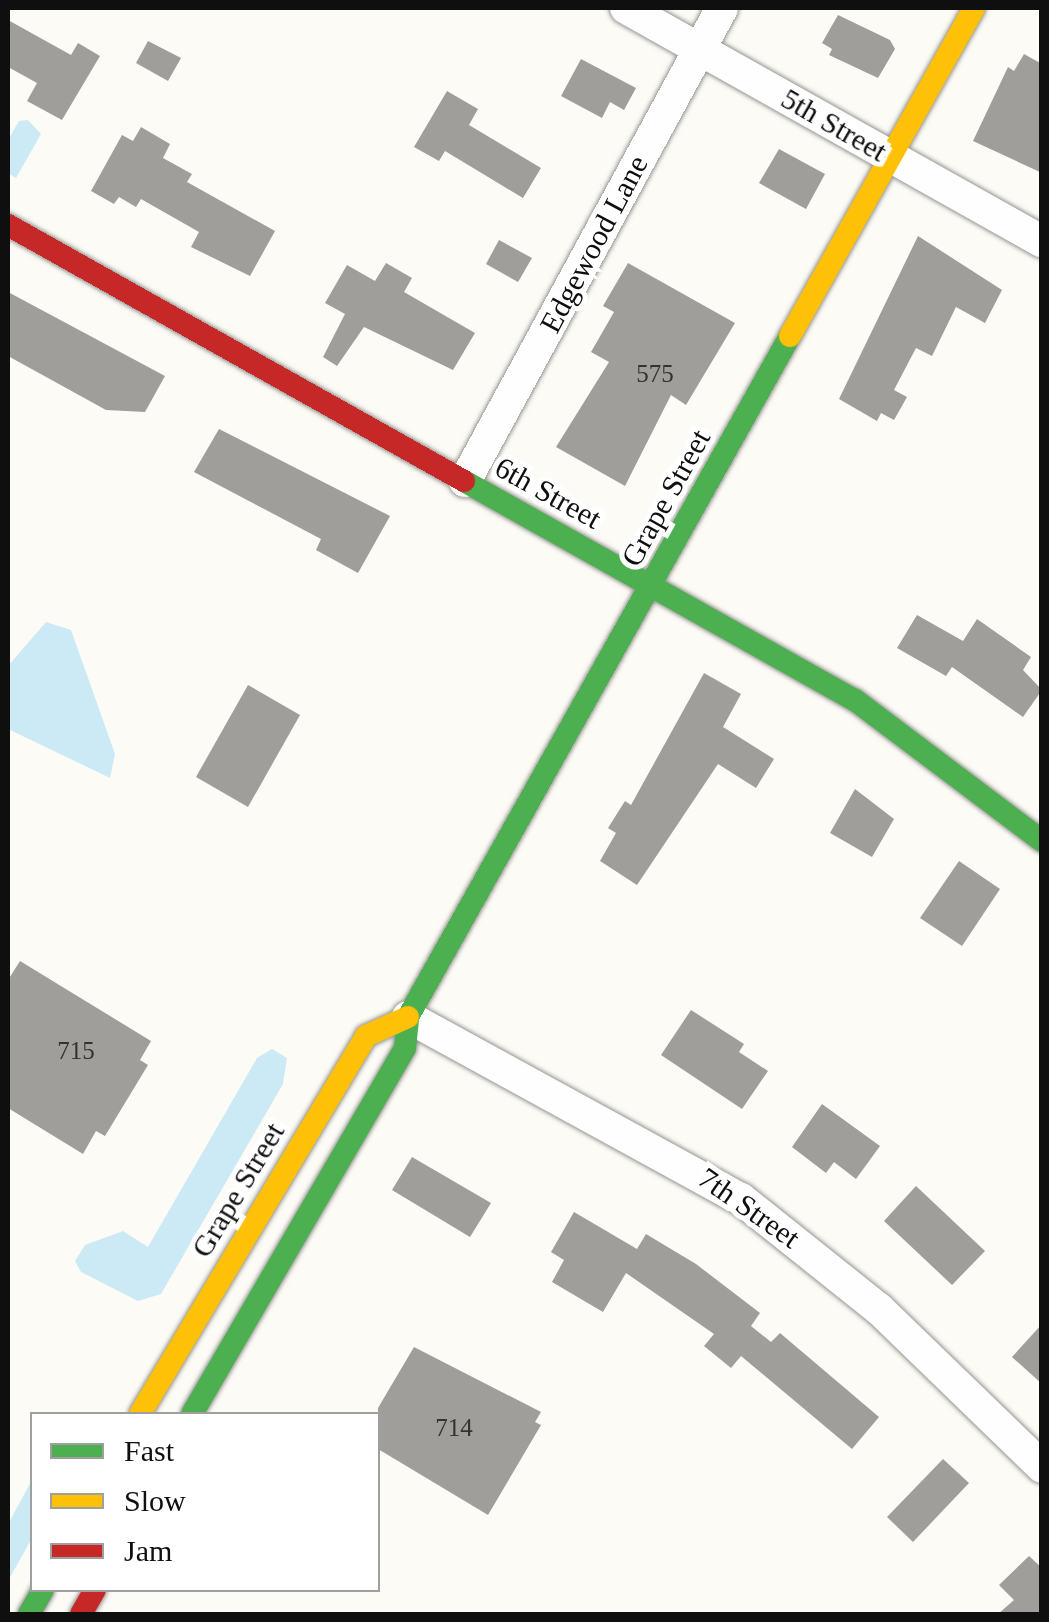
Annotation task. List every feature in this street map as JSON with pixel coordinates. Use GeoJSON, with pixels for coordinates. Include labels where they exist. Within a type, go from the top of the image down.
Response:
{"type":"FeatureCollection","features":[{"type":"Feature","properties":{"kind":"main road","name":"Grape Street"},"geometry":{"type":"LineString","coordinates":[[193,1412],[405,1048],[408,1017],[974,8]]}},
{"type":"Feature","properties":{"kind":"main road","name":"6th Street"},"geometry":{"type":"LineString","coordinates":[[8,224],[855,700],[1042,841]]}},
{"type":"Feature","properties":{"kind":"main road","name":"Grape Street"},"geometry":{"type":"LineString","coordinates":[[141,1412],[366,1036],[408,1017]]}},
{"type":"Feature","properties":{"kind":"main road"},"geometry":{"type":"LineString","coordinates":[[29,1614],[42,1592]]}},
{"type":"Feature","properties":{"kind":"main road"},"geometry":{"type":"LineString","coordinates":[[81,1614],[94,1592]]}},
{"type":"Feature","properties":{"kind":"street","name":"5th Street"},"geometry":{"type":"LineString","coordinates":[[626,8],[1042,241]]}},
{"type":"Feature","properties":{"kind":"street","name":"Edgewood Lane"},"geometry":{"type":"LineString","coordinates":[[465,481],[722,8]]}},
{"type":"Feature","properties":{"kind":"street","name":"7th Street"},"geometry":{"type":"LineString","coordinates":[[408,1017],[742,1200],[879,1310],[1042,1466]]}},
{"type":"Feature","properties":{"kind":"water"},"geometry":{"type":"Polygon","coordinates":[[[28,120],[41,134],[16,178],[8,173],[8,140],[19,121],[28,120]]]}},
{"type":"Feature","properties":{"kind":"water"},"geometry":{"type":"Polygon","coordinates":[[[46,622],[71,630],[115,754],[110,778],[8,729],[8,666],[46,622]]]}},
{"type":"Feature","properties":{"kind":"water"},"geometry":{"type":"Polygon","coordinates":[[[272,1049],[287,1058],[283,1084],[161,1294],[138,1301],[81,1272],[75,1261],[85,1245],[123,1231],[148,1247],[257,1058],[272,1049]]]}},
{"type":"Feature","properties":{"kind":"water"},"geometry":{"type":"Polygon","coordinates":[[[30,1484],[30,1542],[8,1581],[8,1524],[30,1484]]]}},
{"type":"Feature","properties":{"kind":"building"},"geometry":{"type":"Polygon","coordinates":[[[838,15],[890,40],[895,49],[878,78],[829,55],[832,49],[822,43],[838,15]]]}},
{"type":"Feature","properties":{"kind":"building"},"geometry":{"type":"Polygon","coordinates":[[[8,20],[71,55],[78,43],[100,56],[62,120],[27,101],[37,83],[8,67],[8,20]]]}},
{"type":"Feature","properties":{"kind":"building"},"geometry":{"type":"Polygon","coordinates":[[[148,41],[181,58],[168,81],[136,63],[148,41]]]}},
{"type":"Feature","properties":{"kind":"building"},"geometry":{"type":"Polygon","coordinates":[[[1024,54],[1042,64],[1042,173],[973,141],[1008,67],[1014,71],[1024,54]]]}},
{"type":"Feature","properties":{"kind":"building"},"geometry":{"type":"Polygon","coordinates":[[[581,59],[636,88],[624,110],[610,102],[602,118],[561,96],[581,59]]]}},
{"type":"Feature","properties":{"kind":"building"},"geometry":{"type":"Polygon","coordinates":[[[447,91],[478,109],[469,125],[541,168],[523,198],[445,151],[439,161],[414,147],[447,91]]]}},
{"type":"Feature","properties":{"kind":"building"},"geometry":{"type":"Polygon","coordinates":[[[141,127],[170,144],[163,158],[192,174],[187,182],[275,231],[250,276],[191,247],[199,232],[141,199],[136,207],[119,197],[114,204],[91,191],[122,135],[133,141],[141,127]]]}},
{"type":"Feature","properties":{"kind":"building"},"geometry":{"type":"Polygon","coordinates":[[[779,149],[825,174],[806,209],[759,183],[779,149]]]}},
{"type":"Feature","properties":{"kind":"building"},"geometry":{"type":"Polygon","coordinates":[[[918,236],[1002,290],[985,323],[956,307],[932,356],[916,348],[894,390],[907,397],[894,420],[881,413],[877,421],[839,399],[918,236]]]}},
{"type":"Feature","properties":{"kind":"building"},"geometry":{"type":"Polygon","coordinates":[[[499,240],[532,258],[518,282],[486,264],[499,240]]]}},
{"type":"Feature","properties":{"kind":"building"},"geometry":{"type":"Polygon","coordinates":[[[386,263],[412,278],[404,292],[475,333],[453,370],[364,327],[337,366],[323,357],[345,314],[325,303],[347,265],[375,281],[386,263]]]}},
{"type":"Feature","properties":{"kind":"building"},"geometry":{"type":"Polygon","coordinates":[[[628,263],[735,323],[686,405],[671,395],[625,486],[556,447],[609,362],[591,352],[614,312],[603,306],[628,263]]]}},
{"type":"Feature","properties":{"kind":"building"},"geometry":{"type":"Polygon","coordinates":[[[8,292],[165,376],[145,412],[106,410],[8,356],[8,292]]]}},
{"type":"Feature","properties":{"kind":"building"},"geometry":{"type":"Polygon","coordinates":[[[219,429],[390,516],[358,573],[316,550],[321,539],[194,472],[219,429]]]}},
{"type":"Feature","properties":{"kind":"building"},"geometry":{"type":"Polygon","coordinates":[[[917,615],[963,641],[977,619],[1031,657],[1023,670],[1042,690],[1023,717],[952,667],[946,676],[897,648],[917,615]]]}},
{"type":"Feature","properties":{"kind":"building"},"geometry":{"type":"Polygon","coordinates":[[[704,673],[741,694],[723,727],[774,759],[756,788],[718,764],[637,885],[600,861],[616,833],[608,828],[625,801],[631,805],[704,673]]]}},
{"type":"Feature","properties":{"kind":"building"},"geometry":{"type":"Polygon","coordinates":[[[248,685],[300,715],[248,807],[196,777],[248,685]]]}},
{"type":"Feature","properties":{"kind":"building"},"geometry":{"type":"Polygon","coordinates":[[[855,789],[894,819],[872,857],[830,833],[855,789]]]}},
{"type":"Feature","properties":{"kind":"building"},"geometry":{"type":"Polygon","coordinates":[[[959,861],[1000,889],[962,946],[920,918],[959,861]]]}},
{"type":"Feature","properties":{"kind":"building"},"geometry":{"type":"Polygon","coordinates":[[[20,961],[151,1041],[140,1060],[148,1065],[105,1136],[96,1131],[83,1154],[8,1108],[8,980],[20,961]]]}},
{"type":"Feature","properties":{"kind":"building"},"geometry":{"type":"Polygon","coordinates":[[[691,1010],[744,1044],[739,1052],[768,1071],[742,1109],[661,1055],[691,1010]]]}},
{"type":"Feature","properties":{"kind":"building"},"geometry":{"type":"Polygon","coordinates":[[[822,1104],[880,1146],[856,1179],[834,1162],[826,1173],[792,1147],[822,1104]]]}},
{"type":"Feature","properties":{"kind":"building"},"geometry":{"type":"Polygon","coordinates":[[[412,1157],[491,1203],[470,1237],[392,1190],[412,1157]]]}},
{"type":"Feature","properties":{"kind":"building"},"geometry":{"type":"Polygon","coordinates":[[[916,1186],[985,1251],[952,1285],[884,1221],[916,1186]]]}},
{"type":"Feature","properties":{"kind":"building"},"geometry":{"type":"Polygon","coordinates":[[[574,1212],[637,1249],[646,1234],[696,1264],[760,1313],[751,1326],[771,1342],[780,1333],[879,1417],[852,1449],[741,1356],[731,1368],[704,1346],[714,1334],[626,1273],[603,1312],[552,1282],[564,1260],[551,1252],[574,1212]]]}},
{"type":"Feature","properties":{"kind":"building"},"geometry":{"type":"Polygon","coordinates":[[[1042,1324],[1042,1384],[1012,1357],[1042,1324]]]}},
{"type":"Feature","properties":{"kind":"building"},"geometry":{"type":"Polygon","coordinates":[[[414,1347],[541,1412],[535,1422],[541,1425],[488,1515],[380,1450],[378,1408],[414,1347]]]}},
{"type":"Feature","properties":{"kind":"building"},"geometry":{"type":"Polygon","coordinates":[[[943,1459],[969,1483],[913,1542],[887,1517],[943,1459]]]}},
{"type":"Feature","properties":{"kind":"building"},"geometry":{"type":"Polygon","coordinates":[[[1029,1556],[1042,1568],[1042,1614],[998,1614],[1014,1600],[999,1585],[1029,1556]]]}},
{"type":"Feature","properties":{"kind":"traffic: fast"},"geometry":{"type":"LineString","coordinates":[[193,1412],[405,1048],[408,1017],[790,336]]}},
{"type":"Feature","properties":{"kind":"traffic: fast"},"geometry":{"type":"LineString","coordinates":[[464,481],[855,700],[1042,841]]}},
{"type":"Feature","properties":{"kind":"traffic: fast"},"geometry":{"type":"LineString","coordinates":[[29,1614],[42,1592]]}},
{"type":"Feature","properties":{"kind":"traffic: slow"},"geometry":{"type":"LineString","coordinates":[[790,336],[974,8]]}},
{"type":"Feature","properties":{"kind":"traffic: slow"},"geometry":{"type":"LineString","coordinates":[[141,1412],[366,1036],[408,1017]]}},
{"type":"Feature","properties":{"kind":"traffic: jam"},"geometry":{"type":"LineString","coordinates":[[8,225],[464,481]]}},
{"type":"Feature","properties":{"kind":"traffic: jam"},"geometry":{"type":"LineString","coordinates":[[81,1614],[94,1592]]}}]}
